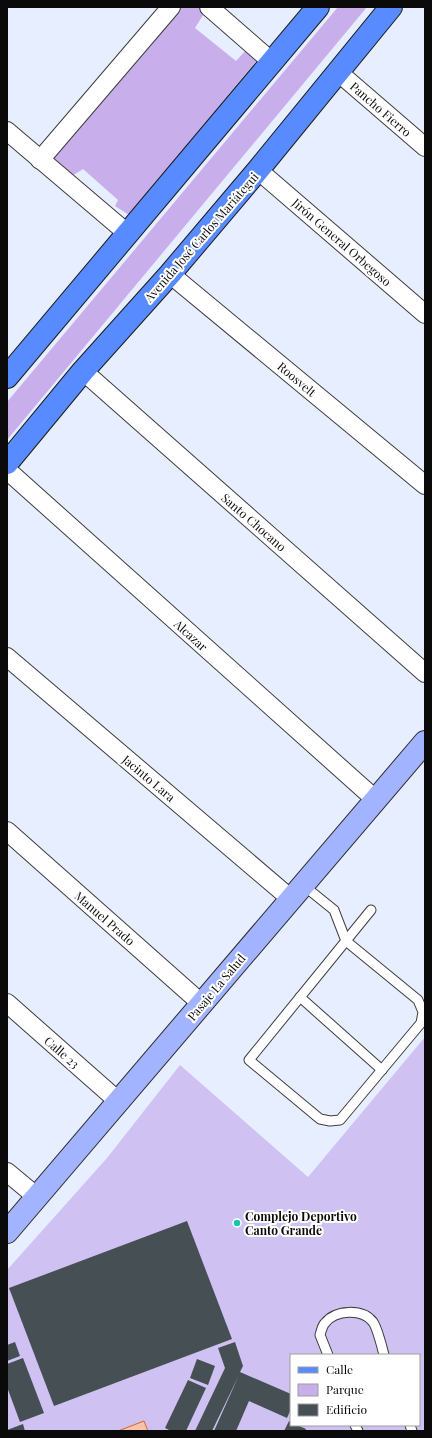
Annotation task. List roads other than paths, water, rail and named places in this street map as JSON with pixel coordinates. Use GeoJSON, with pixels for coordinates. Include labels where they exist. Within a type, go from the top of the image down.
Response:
{"type":"FeatureCollection","features":[{"type":"Feature","properties":{"kind":"main road"},"geometry":{"type":"LineString","coordinates":[[7,376],[318,7]]}},
{"type":"Feature","properties":{"kind":"main road","name":"Avenida José Carlos Mariátegui"},"geometry":{"type":"LineString","coordinates":[[7,464],[83,371],[170,274],[258,170],[391,7]]}},
{"type":"Feature","properties":{"kind":"street"},"geometry":{"type":"LineString","coordinates":[[40,160],[171,7]]}},
{"type":"Feature","properties":{"kind":"street"},"geometry":{"type":"LineString","coordinates":[[209,7],[272,62]]}},
{"type":"Feature","properties":{"kind":"street","name":"Pancho Fierro"},"geometry":{"type":"LineString","coordinates":[[338,72],[425,147]]}},
{"type":"Feature","properties":{"kind":"street"},"geometry":{"type":"LineString","coordinates":[[7,131],[127,234]]}},
{"type":"Feature","properties":{"kind":"street","name":"Jirón General Orbegoso"},"geometry":{"type":"LineString","coordinates":[[258,170],[425,314]]}},
{"type":"Feature","properties":{"kind":"street","name":"Roosvelt"},"geometry":{"type":"LineString","coordinates":[[170,274],[425,485]]}},
{"type":"Feature","properties":{"kind":"street","name":"Santo Chocano"},"geometry":{"type":"LineString","coordinates":[[83,371],[425,673]]}},
{"type":"Feature","properties":{"kind":"street","name":"Alcazar"},"geometry":{"type":"LineString","coordinates":[[7,470],[376,800]]}},
{"type":"Feature","properties":{"kind":"street","name":"Jacinto Lara"},"geometry":{"type":"LineString","coordinates":[[7,657],[297,892]]}},
{"type":"Feature","properties":{"kind":"street","name":"Pasaje La Salud"},"geometry":{"type":"LineString","coordinates":[[7,1232],[425,742]]}},
{"type":"Feature","properties":{"kind":"street","name":"Manuel Prado"},"geometry":{"type":"LineString","coordinates":[[7,831],[202,1004]]}},
{"type":"Feature","properties":{"kind":"street","name":"Calle 23"},"geometry":{"type":"LineString","coordinates":[[7,1003],[118,1101]]}},
{"type":"Feature","properties":{"kind":"street"},"geometry":{"type":"LineString","coordinates":[[7,1172],[37,1197]]}},
{"type":"Feature","properties":{"kind":"lane"},"geometry":{"type":"LineString","coordinates":[[297,892],[334,910],[346,940],[418,1000],[423,1012],[422,1022],[340,1120],[330,1121],[320,1119],[249,1060],[346,940],[371,910]]}},
{"type":"Feature","properties":{"kind":"lane"},"geometry":{"type":"LineString","coordinates":[[300,997],[382,1070]]}},
{"type":"Feature","properties":{"kind":"lane"},"geometry":{"type":"LineString","coordinates":[[328,1354],[320,1335],[325,1323],[337,1315],[351,1312],[362,1314],[373,1322],[384,1354]]}},
{"type":"Feature","properties":{"kind":"place","name":"Complejo Deportivo Canto Grande"},"geometry":{"type":"Point","coordinates":[237,1223]}}]}
